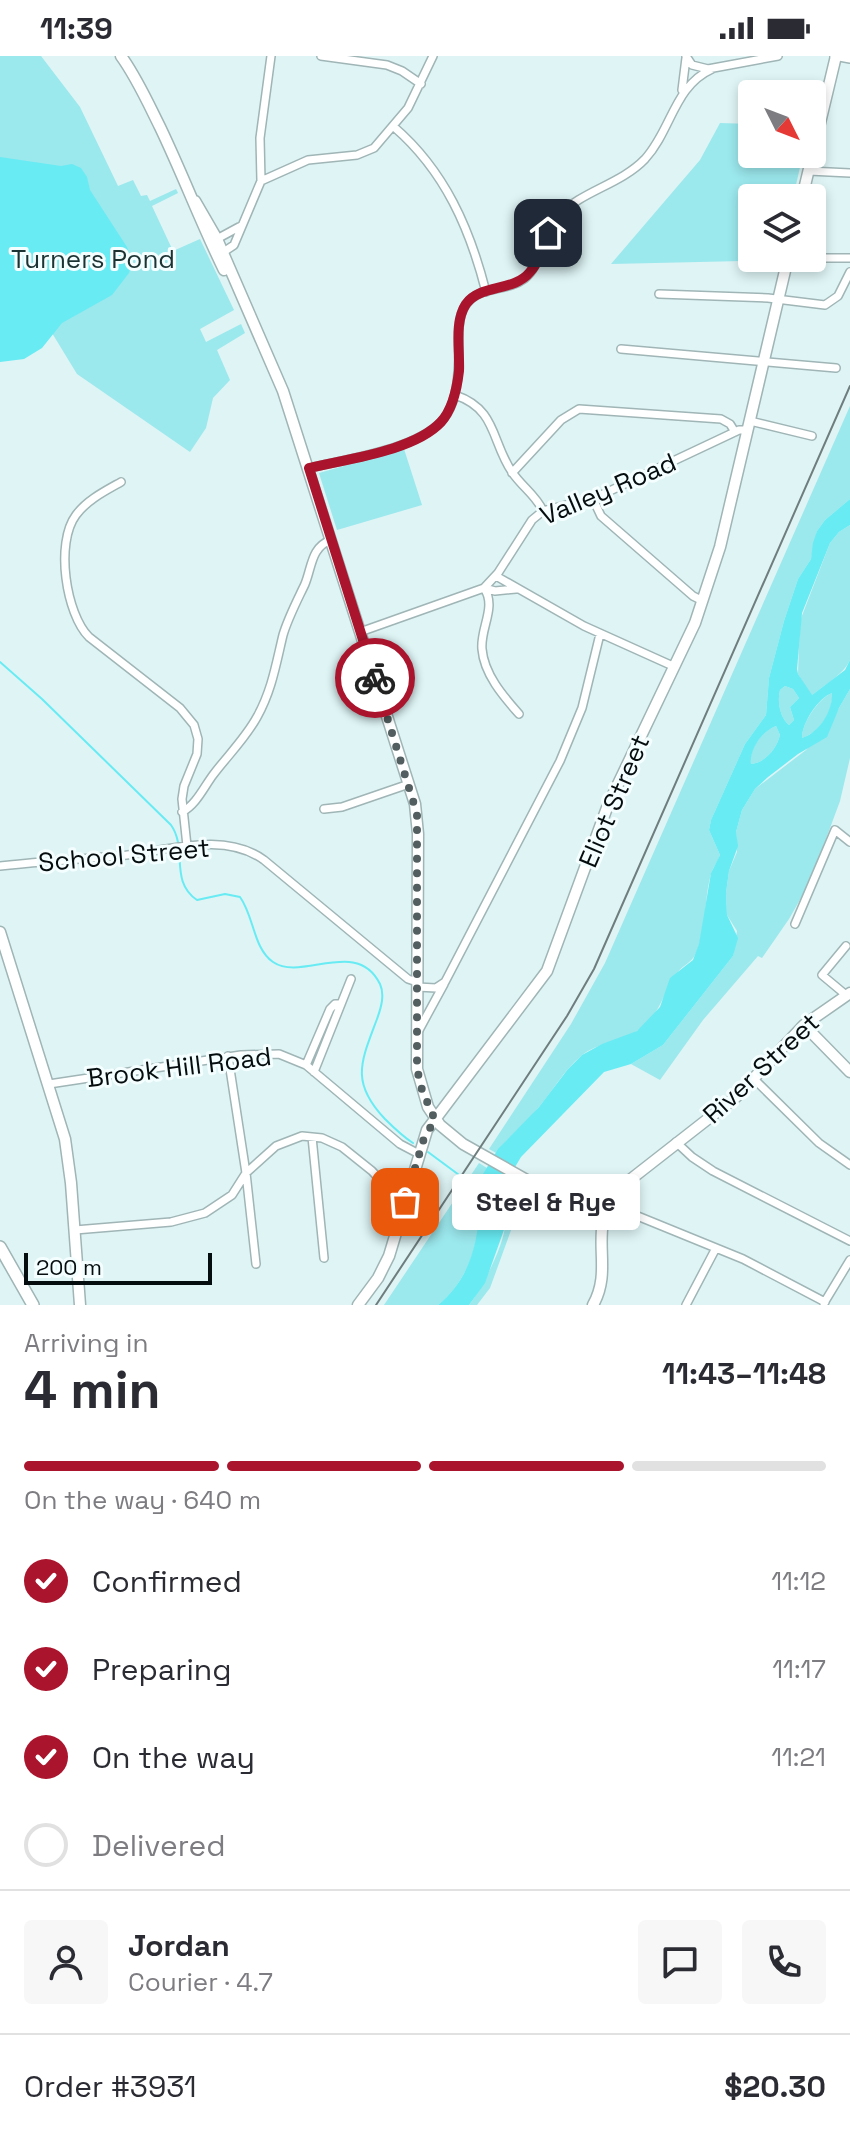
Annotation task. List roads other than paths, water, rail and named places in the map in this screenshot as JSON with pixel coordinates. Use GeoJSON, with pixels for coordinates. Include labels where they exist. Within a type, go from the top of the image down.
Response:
{"type":"FeatureCollection","features":[{"type":"Feature","properties":{"kind":"main road"},"geometry":{"type":"LineString","coordinates":[[0,1247],[33,1305]]}},
{"type":"Feature","properties":{"kind":"street"},"geometry":{"type":"LineString","coordinates":[[121,56],[140,84],[280,382],[409,784],[418,818],[419,1079],[428,1107],[435,1120],[459,1142],[601,1222]]}},
{"type":"Feature","properties":{"kind":"street"},"geometry":{"type":"LineString","coordinates":[[220,254],[234,245],[261,181],[260,138],[271,56]]}},
{"type":"Feature","properties":{"kind":"street"},"geometry":{"type":"LineString","coordinates":[[321,56],[387,65],[421,84]]}},
{"type":"Feature","properties":{"kind":"street"},"geometry":{"type":"LineString","coordinates":[[261,181],[308,160],[365,153],[378,144],[394,127],[421,84],[433,56]]}},
{"type":"Feature","properties":{"kind":"street"},"geometry":{"type":"LineString","coordinates":[[686,56],[692,65],[700,69],[778,56]]}},
{"type":"Feature","properties":{"kind":"street"},"geometry":{"type":"LineString","coordinates":[[680,97],[686,56]]}},
{"type":"Feature","properties":{"kind":"street"},"geometry":{"type":"LineString","coordinates":[[806,184],[834,56],[850,59]]}},
{"type":"Feature","properties":{"kind":"street"},"geometry":{"type":"LineString","coordinates":[[309,468],[390,448],[424,434],[442,420],[455,395],[462,313],[471,299],[510,286],[526,277],[535,267],[548,233],[560,215],[641,163],[665,131],[689,84],[712,69]]}},
{"type":"Feature","properties":{"kind":"street"},"geometry":{"type":"LineString","coordinates":[[394,127],[434,171],[453,199],[476,253],[486,292]]}},
{"type":"Feature","properties":{"kind":"street"},"geometry":{"type":"LineString","coordinates":[[809,171],[850,173]]}},
{"type":"Feature","properties":{"kind":"street"},"geometry":{"type":"LineString","coordinates":[[214,240],[241,225]]}},
{"type":"Feature","properties":{"kind":"street"},"geometry":{"type":"LineString","coordinates":[[826,258],[850,258]]}},
{"type":"Feature","properties":{"kind":"street","name":"Eliot Street"},"geometry":{"type":"LineString","coordinates":[[358,1305],[384,1267],[426,1134],[547,971],[608,805],[675,667],[703,601],[717,557],[785,272]]}},
{"type":"Feature","properties":{"kind":"street"},"geometry":{"type":"LineString","coordinates":[[659,294],[829,304],[841,293],[850,272]]}},
{"type":"Feature","properties":{"kind":"street"},"geometry":{"type":"LineString","coordinates":[[621,349],[836,368]]}},
{"type":"Feature","properties":{"kind":"street"},"geometry":{"type":"LineString","coordinates":[[455,395],[474,403],[486,417],[512,473],[543,511]]}},
{"type":"Feature","properties":{"kind":"street"},"geometry":{"type":"LineString","coordinates":[[512,473],[561,420],[579,409],[721,419],[730,424],[735,432]]}},
{"type":"Feature","properties":{"kind":"street"},"geometry":{"type":"LineString","coordinates":[[749,426],[812,436]]}},
{"type":"Feature","properties":{"kind":"street","name":"Valley Road"},"geometry":{"type":"LineString","coordinates":[[360,632],[484,588],[496,576],[529,524],[543,511],[593,499],[749,426]]}},
{"type":"Feature","properties":{"kind":"street"},"geometry":{"type":"LineString","coordinates":[[121,482],[81,508],[68,530],[64,553],[72,609],[89,637],[180,708],[194,725],[198,749],[183,790],[186,846]]}},
{"type":"Feature","properties":{"kind":"street"},"geometry":{"type":"LineString","coordinates":[[593,499],[601,516],[693,596],[703,601]]}},
{"type":"Feature","properties":{"kind":"street"},"geometry":{"type":"LineString","coordinates":[[182,812],[189,808],[258,716],[274,678],[284,634],[309,574],[315,551],[319,545],[331,540]]}},
{"type":"Feature","properties":{"kind":"street"},"geometry":{"type":"LineString","coordinates":[[496,576],[600,634],[675,667]]}},
{"type":"Feature","properties":{"kind":"street"},"geometry":{"type":"LineString","coordinates":[[484,588],[495,591],[516,589]]}},
{"type":"Feature","properties":{"kind":"street"},"geometry":{"type":"LineString","coordinates":[[484,588],[490,601],[482,641],[484,656],[497,686],[519,714]]}},
{"type":"Feature","properties":{"kind":"street"},"geometry":{"type":"LineString","coordinates":[[417,1033],[560,761],[582,708],[600,634]]}},
{"type":"Feature","properties":{"kind":"street"},"geometry":{"type":"LineString","coordinates":[[324,809],[342,807],[409,784]]}},
{"type":"Feature","properties":{"kind":"street"},"geometry":{"type":"LineString","coordinates":[[795,924],[835,830],[850,842]]}},
{"type":"Feature","properties":{"kind":"street","name":"School Street"},"geometry":{"type":"LineString","coordinates":[[0,866],[121,856],[186,846],[232,847],[254,853],[398,969],[436,988],[445,982]]}},
{"type":"Feature","properties":{"kind":"street"},"geometry":{"type":"LineString","coordinates":[[1,938],[49,1084],[68,1158],[80,1305]]}},
{"type":"Feature","properties":{"kind":"street"},"geometry":{"type":"LineString","coordinates":[[846,946],[822,975],[848,994]]}},
{"type":"Feature","properties":{"kind":"street"},"geometry":{"type":"LineString","coordinates":[[314,1072],[351,979]]}},
{"type":"Feature","properties":{"kind":"street","name":"River Street"},"geometry":{"type":"LineString","coordinates":[[593,1305],[602,1278],[601,1222],[608,1204],[625,1182],[717,1113],[804,1025],[848,994]]}},
{"type":"Feature","properties":{"kind":"street"},"geometry":{"type":"LineString","coordinates":[[306,1065],[330,1009],[335,1004],[341,1004]]}},
{"type":"Feature","properties":{"kind":"street"},"geometry":{"type":"LineString","coordinates":[[804,1025],[850,1072]]}},
{"type":"Feature","properties":{"kind":"street","name":"Brook Hill Road"},"geometry":{"type":"LineString","coordinates":[[49,1084],[228,1056],[275,1053],[306,1065],[400,1144],[419,1154]]}},
{"type":"Feature","properties":{"kind":"street"},"geometry":{"type":"LineString","coordinates":[[228,1056],[256,1264]]}},
{"type":"Feature","properties":{"kind":"street"},"geometry":{"type":"LineString","coordinates":[[753,1078],[819,1143],[850,1165]]}},
{"type":"Feature","properties":{"kind":"street"},"geometry":{"type":"LineString","coordinates":[[75,1230],[171,1222],[200,1215],[232,1195],[246,1173],[279,1144],[297,1137],[327,1139],[349,1151],[405,1202]]}},
{"type":"Feature","properties":{"kind":"street"},"geometry":{"type":"LineString","coordinates":[[312,1137],[324,1258]]}},
{"type":"Feature","properties":{"kind":"street"},"geometry":{"type":"LineString","coordinates":[[676,1142],[713,1171],[850,1241]]}},
{"type":"Feature","properties":{"kind":"street"},"geometry":{"type":"LineString","coordinates":[[608,1204],[743,1259],[824,1303],[850,1260]]}},
{"type":"Feature","properties":{"kind":"street"},"geometry":{"type":"LineString","coordinates":[[689,1304],[716,1248]]}},
{"type":"Feature","properties":{"kind":"waterway"},"geometry":{"type":"LineString","coordinates":[[0,662],[171,825],[176,834],[184,884],[197,900],[225,894],[240,897],[261,949],[273,962],[285,967],[344,962],[370,970],[380,984],[382,997],[363,1060],[363,1082],[374,1106],[413,1143]]}},
{"type":"Feature","properties":{"kind":"waterway"},"geometry":{"type":"LineString","coordinates":[[428,1152],[478,1189]]}},
{"type":"Feature","properties":{"kind":"tram line"},"geometry":{"type":"LineString","coordinates":[[376,1305],[567,1016],[594,969],[850,386]]}},
{"type":"Feature","properties":{"kind":"place","name":"Steel & Rye"},"geometry":{"type":"Point","coordinates":[405,1202]}},
{"type":"Feature","properties":{"kind":"park label","name":"Turners Pond"},"geometry":{"type":"Point","coordinates":[93,259]}}]}
